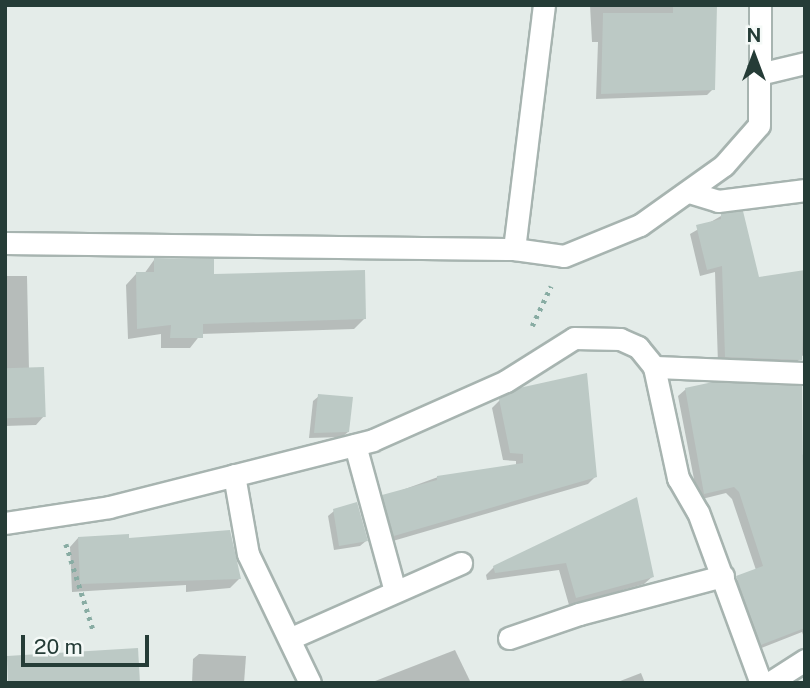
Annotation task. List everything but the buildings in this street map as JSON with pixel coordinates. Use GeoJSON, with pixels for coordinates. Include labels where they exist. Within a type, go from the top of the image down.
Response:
{"type":"FeatureCollection","features":[{"type":"Feature","properties":{"kind":"street"},"geometry":{"type":"LineString","coordinates":[[514,249],[544,5]]}},
{"type":"Feature","properties":{"kind":"street"},"geometry":{"type":"LineString","coordinates":[[5,243],[514,249],[565,256],[640,225],[689,192],[724,165],[759,125],[763,73],[760,5]]}},
{"type":"Feature","properties":{"kind":"street"},"geometry":{"type":"LineString","coordinates":[[763,73],[805,64]]}},
{"type":"Feature","properties":{"kind":"street"},"geometry":{"type":"LineString","coordinates":[[689,192],[719,201],[805,190]]}},
{"type":"Feature","properties":{"kind":"street"},"geometry":{"type":"LineString","coordinates":[[5,523],[58,517],[355,444],[506,381],[574,338],[620,339],[638,347],[654,367],[678,478],[698,512],[761,683]]}},
{"type":"Feature","properties":{"kind":"street"},"geometry":{"type":"LineString","coordinates":[[654,367],[805,373]]}},
{"type":"Feature","properties":{"kind":"street"},"geometry":{"type":"LineString","coordinates":[[355,444],[395,591]]}},
{"type":"Feature","properties":{"kind":"street"},"geometry":{"type":"LineString","coordinates":[[234,475],[247,554],[291,638],[310,683]]}},
{"type":"Feature","properties":{"kind":"street"},"geometry":{"type":"LineString","coordinates":[[291,638],[461,562]]}},
{"type":"Feature","properties":{"kind":"street"},"geometry":{"type":"LineString","coordinates":[[509,638],[579,614],[723,576]]}},
{"type":"Feature","properties":{"kind":"street"},"geometry":{"type":"LineString","coordinates":[[769,683],[805,660]]}},
{"type":"Feature","properties":{"kind":"path"},"geometry":{"type":"LineString","coordinates":[[530,331],[565,256]]}},
{"type":"Feature","properties":{"kind":"path"},"geometry":{"type":"LineString","coordinates":[[58,517],[93,629]]}}]}
